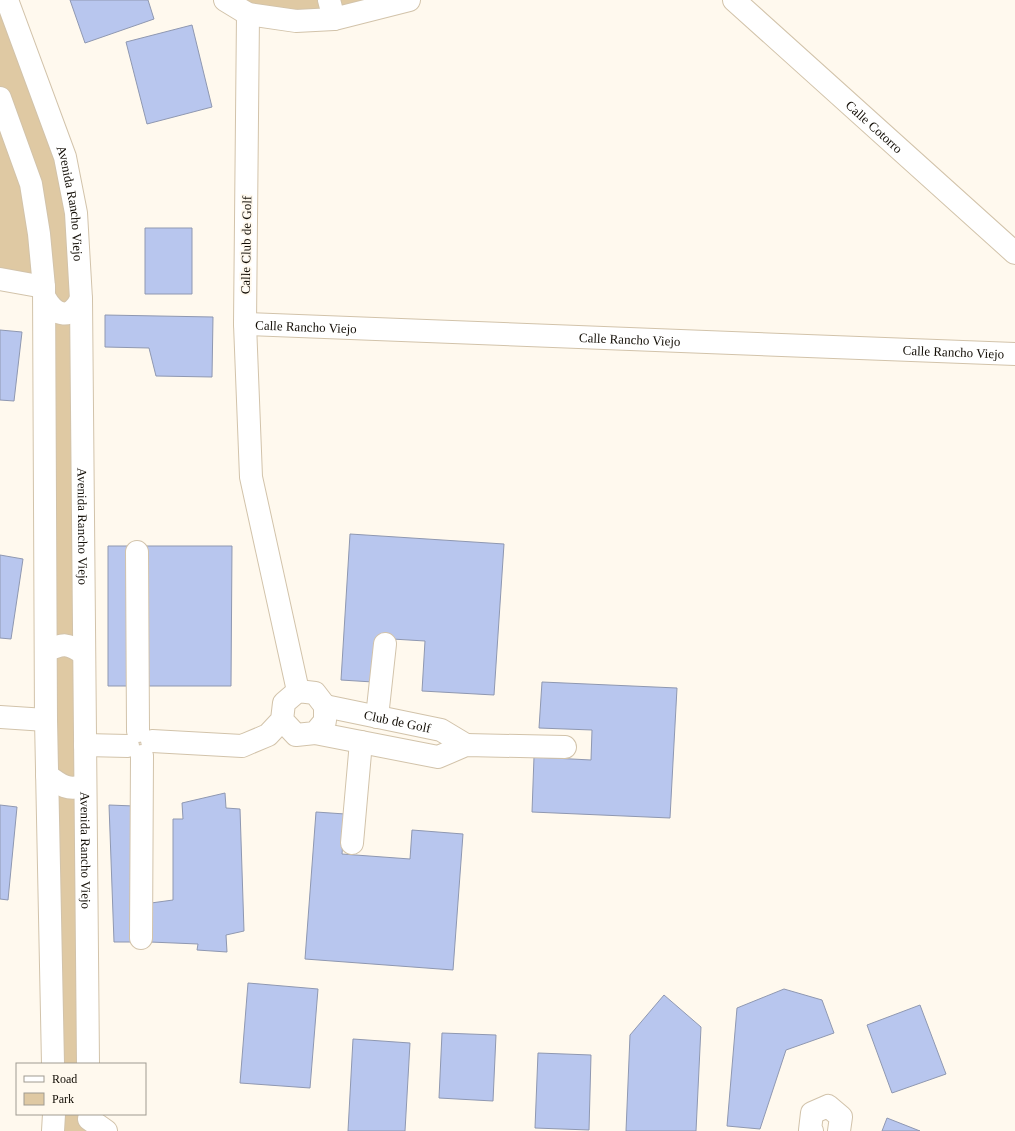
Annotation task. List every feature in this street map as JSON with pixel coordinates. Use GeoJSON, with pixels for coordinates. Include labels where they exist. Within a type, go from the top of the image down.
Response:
{"type":"FeatureCollection","features":[{"type":"Feature","properties":{"kind":"street","name":"Avenida Rancho Viejo"},"geometry":{"type":"LineString","coordinates":[[7,0],[65,157],[76,213],[81,299],[88,1063]]}},
{"type":"Feature","properties":{"kind":"street"},"geometry":{"type":"LineString","coordinates":[[225,0],[248,14],[296,21],[332,9],[409,0]]}},
{"type":"Feature","properties":{"kind":"street","name":"Calle Cotorro"},"geometry":{"type":"LineString","coordinates":[[734,0],[1015,253]]}},
{"type":"Feature","properties":{"kind":"street","name":"Calle Club de Golf"},"geometry":{"type":"LineString","coordinates":[[248,14],[245,324],[251,477],[298,692]]}},
{"type":"Feature","properties":{"kind":"street"},"geometry":{"type":"LineString","coordinates":[[0,98],[31,184],[39,234],[44,293],[46,720],[53,1063]]}},
{"type":"Feature","properties":{"kind":"street"},"geometry":{"type":"LineString","coordinates":[[0,279],[44,293]]}},
{"type":"Feature","properties":{"kind":"street"},"geometry":{"type":"LineString","coordinates":[[44,293],[49,306],[62,313],[70,313],[76,310],[81,299]]}},
{"type":"Feature","properties":{"kind":"street","name":"Calle Rancho Viejo"},"geometry":{"type":"LineString","coordinates":[[245,324],[1015,354]]}},
{"type":"Feature","properties":{"kind":"street"},"geometry":{"type":"LineString","coordinates":[[137,552],[141,938]]}},
{"type":"Feature","properties":{"kind":"street"},"geometry":{"type":"LineString","coordinates":[[46,651],[64,644],[74,647],[84,654]]}},
{"type":"Feature","properties":{"kind":"street"},"geometry":{"type":"LineString","coordinates":[[377,717],[384,644]]}},
{"type":"Feature","properties":{"kind":"street"},"geometry":{"type":"LineString","coordinates":[[85,745],[140,743],[242,746],[268,735],[282,720],[284,703],[298,692],[315,693],[325,706],[325,721],[315,733]]}},
{"type":"Feature","properties":{"kind":"street","name":"Club de Golf"},"geometry":{"type":"LineString","coordinates":[[325,706],[441,730],[466,745]]}},
{"type":"Feature","properties":{"kind":"street"},"geometry":{"type":"LineString","coordinates":[[0,717],[46,720]]}},
{"type":"Feature","properties":{"kind":"street"},"geometry":{"type":"LineString","coordinates":[[282,720],[296,735],[315,733],[438,757],[466,745],[565,748]]}},
{"type":"Feature","properties":{"kind":"street"},"geometry":{"type":"LineString","coordinates":[[352,843],[361,742]]}},
{"type":"Feature","properties":{"kind":"street"},"geometry":{"type":"LineString","coordinates":[[47,775],[60,785],[70,788],[77,788],[86,785]]}},
{"type":"Feature","properties":{"kind":"street"},"geometry":{"type":"LineString","coordinates":[[811,1131],[812,1113],[828,1106],[841,1117],[839,1131]]}},
{"type":"Feature","properties":{"kind":"street"},"geometry":{"type":"LineString","coordinates":[[53,1131],[54,1115]]}},
{"type":"Feature","properties":{"kind":"green space"},"geometry":{"type":"Polygon","coordinates":[[[0,0],[76,213],[88,1063],[53,1063],[44,288],[0,285],[0,0]]]}},
{"type":"Feature","properties":{"kind":"green space"},"geometry":{"type":"Polygon","coordinates":[[[225,0],[409,0],[334,19],[225,0]]]}},
{"type":"Feature","properties":{"kind":"green space"},"geometry":{"type":"Polygon","coordinates":[[[54,1115],[89,1115],[88,1131],[53,1131],[54,1115]]]}},
{"type":"Feature","properties":{"kind":"building"},"geometry":{"type":"Polygon","coordinates":[[[70,0],[148,0],[154,19],[85,43],[70,0]]]}},
{"type":"Feature","properties":{"kind":"building"},"geometry":{"type":"Polygon","coordinates":[[[192,25],[212,107],[147,124],[126,42],[192,25]]]}},
{"type":"Feature","properties":{"kind":"building"},"geometry":{"type":"Polygon","coordinates":[[[145,228],[192,228],[192,294],[145,294],[145,228]]]}},
{"type":"Feature","properties":{"kind":"building"},"geometry":{"type":"Polygon","coordinates":[[[105,315],[213,317],[212,377],[156,376],[149,348],[105,347],[105,315]]]}},
{"type":"Feature","properties":{"kind":"building"},"geometry":{"type":"Polygon","coordinates":[[[0,330],[22,332],[14,401],[0,400],[0,330]]]}},
{"type":"Feature","properties":{"kind":"building"},"geometry":{"type":"Polygon","coordinates":[[[350,534],[504,544],[494,695],[422,691],[425,641],[376,638],[373,682],[341,680],[350,534]]]}},
{"type":"Feature","properties":{"kind":"building"},"geometry":{"type":"Polygon","coordinates":[[[108,546],[232,546],[231,686],[108,686],[108,546]]]}},
{"type":"Feature","properties":{"kind":"building"},"geometry":{"type":"Polygon","coordinates":[[[0,555],[23,559],[11,639],[0,638],[0,555]]]}},
{"type":"Feature","properties":{"kind":"building"},"geometry":{"type":"Polygon","coordinates":[[[542,682],[677,688],[670,818],[532,812],[534,757],[591,760],[592,730],[539,728],[542,682]]]}},
{"type":"Feature","properties":{"kind":"building"},"geometry":{"type":"Polygon","coordinates":[[[225,793],[226,808],[240,809],[244,931],[226,935],[227,952],[197,950],[198,944],[150,942],[151,903],[173,900],[173,819],[183,819],[182,803],[225,793]]]}},
{"type":"Feature","properties":{"kind":"building"},"geometry":{"type":"Polygon","coordinates":[[[0,805],[17,807],[8,900],[0,899],[0,805]]]}},
{"type":"Feature","properties":{"kind":"building"},"geometry":{"type":"Polygon","coordinates":[[[109,805],[134,806],[136,942],[114,942],[109,805]]]}},
{"type":"Feature","properties":{"kind":"building"},"geometry":{"type":"Polygon","coordinates":[[[316,812],[345,814],[342,854],[410,859],[412,830],[463,834],[453,970],[305,959],[316,812]]]}},
{"type":"Feature","properties":{"kind":"building"},"geometry":{"type":"Polygon","coordinates":[[[248,983],[318,989],[310,1088],[240,1083],[248,983]]]}},
{"type":"Feature","properties":{"kind":"building"},"geometry":{"type":"Polygon","coordinates":[[[784,989],[822,1000],[834,1033],[786,1050],[760,1129],[727,1126],[737,1008],[784,989]]]}},
{"type":"Feature","properties":{"kind":"building"},"geometry":{"type":"Polygon","coordinates":[[[664,995],[701,1027],[696,1131],[626,1131],[630,1035],[664,995]]]}},
{"type":"Feature","properties":{"kind":"building"},"geometry":{"type":"Polygon","coordinates":[[[920,1005],[946,1074],[892,1093],[867,1025],[920,1005]]]}},
{"type":"Feature","properties":{"kind":"building"},"geometry":{"type":"Polygon","coordinates":[[[442,1033],[496,1035],[493,1101],[439,1098],[442,1033]]]}},
{"type":"Feature","properties":{"kind":"building"},"geometry":{"type":"Polygon","coordinates":[[[353,1039],[410,1043],[405,1131],[348,1131],[353,1039]]]}},
{"type":"Feature","properties":{"kind":"building"},"geometry":{"type":"Polygon","coordinates":[[[538,1053],[591,1055],[589,1130],[535,1128],[538,1053]]]}},
{"type":"Feature","properties":{"kind":"building"},"geometry":{"type":"Polygon","coordinates":[[[887,1118],[920,1131],[882,1131],[887,1118]]]}}]}
